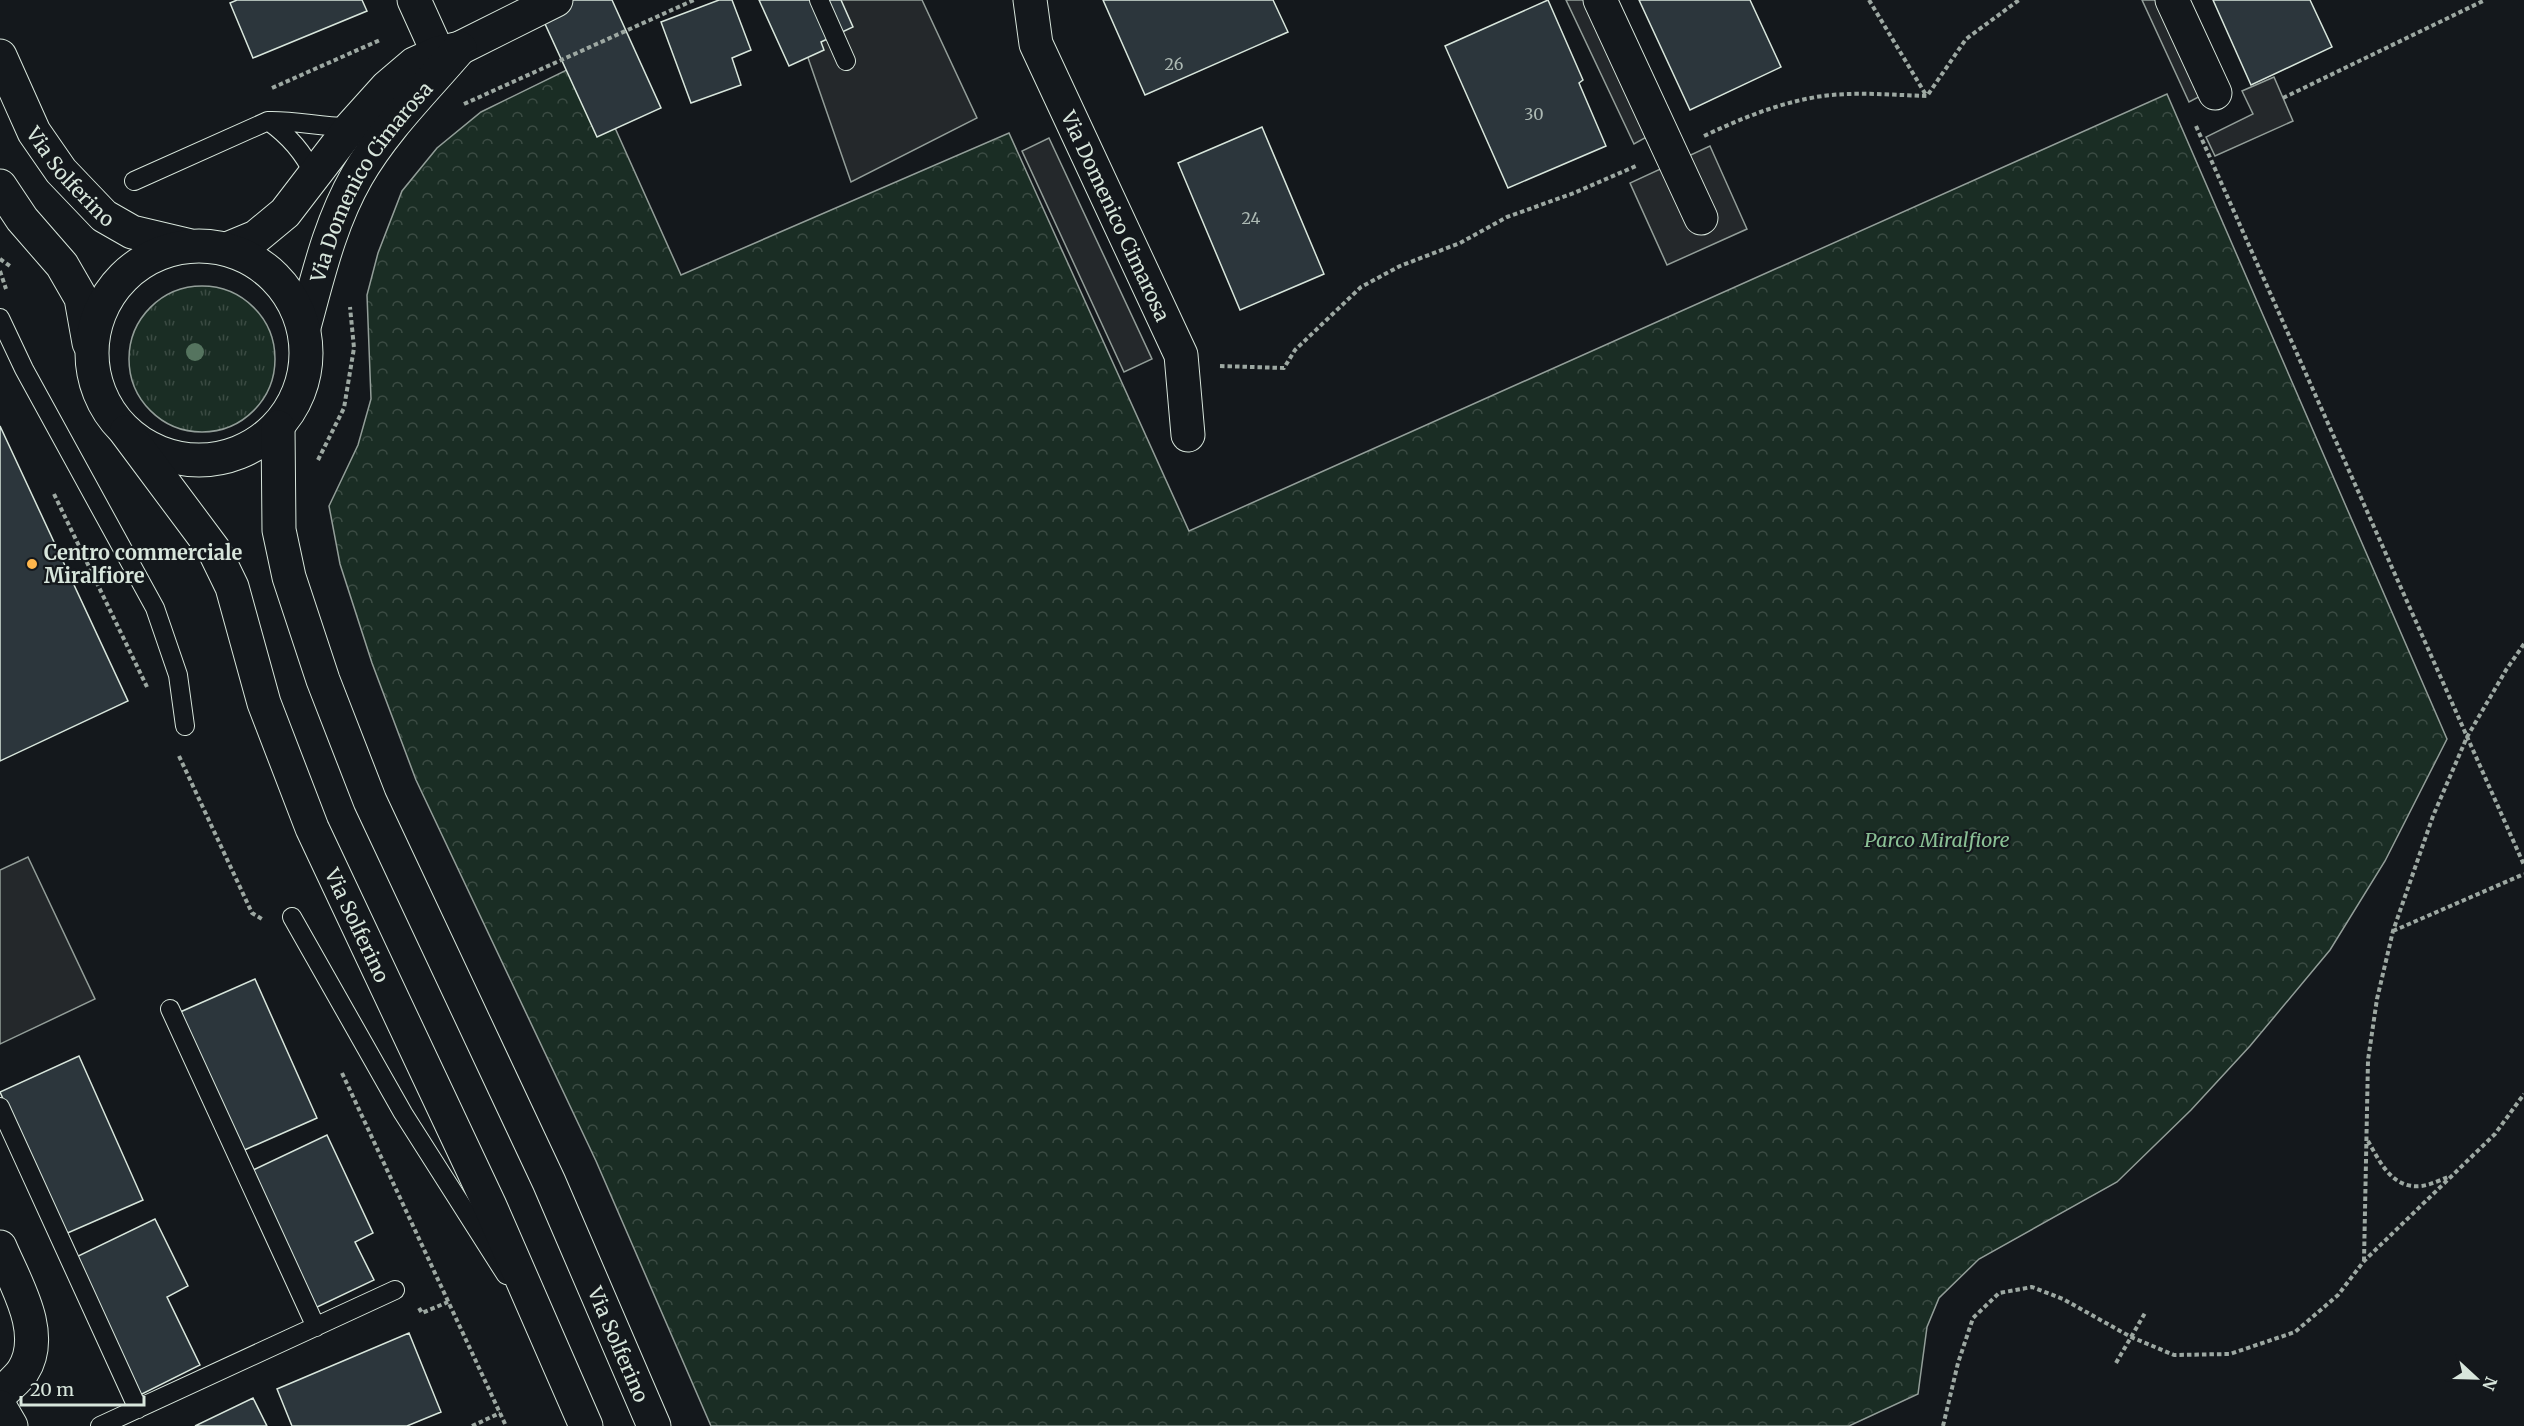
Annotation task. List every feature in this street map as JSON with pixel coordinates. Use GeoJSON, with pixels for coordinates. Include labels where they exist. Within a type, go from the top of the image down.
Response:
{"type":"FeatureCollection","features":[{"type":"Feature","properties":{"kind":"main road"},"geometry":{"type":"LineString","coordinates":[[414,0],[449,51]]}},
{"type":"Feature","properties":{"kind":"main road","name":"Via Domenico Cimarosa"},"geometry":{"type":"LineString","coordinates":[[227,249],[256,237],[285,213],[351,127],[396,79],[414,64],[449,51],[556,0]]}},
{"type":"Feature","properties":{"kind":"main road","name":"Via Domenico Cimarosa"},"geometry":{"type":"LineString","coordinates":[[1030,0],[1036,44],[1181,355],[1188,435]]}},
{"type":"Feature","properties":{"kind":"main road"},"geometry":{"type":"LineString","coordinates":[[1600,0],[1701,218]]}},
{"type":"Feature","properties":{"kind":"main road"},"geometry":{"type":"LineString","coordinates":[[2172,0],[2215,93]]}},
{"type":"Feature","properties":{"kind":"main road","name":"Via Domenico Cimarosa"},"geometry":{"type":"LineString","coordinates":[[304,327],[328,241],[357,177],[449,51]]}},
{"type":"Feature","properties":{"kind":"main road","name":"Via Solferino"},"geometry":{"type":"LineString","coordinates":[[0,56],[34,132],[61,171],[104,216],[132,232],[188,246]]}},
{"type":"Feature","properties":{"kind":"main road","name":"Via Solferino"},"geometry":{"type":"LineString","coordinates":[[0,186],[21,219],[62,265],[81,298],[96,384],[108,410],[214,550],[232,587],[264,703],[312,828],[490,1206],[586,1426]]}},
{"type":"Feature","properties":{"kind":"main road","name":"Via Solferino"},"geometry":{"type":"LineString","coordinates":[[92,357],[96,325],[108,295],[130,271],[157,254],[188,246],[208,245],[227,249],[254,260],[276,277],[293,301],[304,327],[307,354],[303,380],[293,405],[278,427],[251,447],[220,459],[186,460],[154,451],[126,432]]}},
{"type":"Feature","properties":{"kind":"main road","name":"Via Solferino"},"geometry":{"type":"LineString","coordinates":[[278,427],[279,530],[289,577],[322,680],[370,801],[549,1182],[654,1426]]}},
{"type":"Feature","properties":{"kind":"main road"},"geometry":{"type":"LineString","coordinates":[[0,1247],[29,1318],[32,1346],[23,1371],[0,1395]]}},
{"type":"Feature","properties":{"kind":"main road"},"geometry":{"type":"LineString","coordinates":[[0,1407],[10,1426]]}},
{"type":"Feature","properties":{"kind":"lane"},"geometry":{"type":"LineString","coordinates":[[819,0],[846,61]]}},
{"type":"Feature","properties":{"kind":"lane"},"geometry":{"type":"LineString","coordinates":[[134,181],[268,121],[292,120],[327,128],[351,127]]}},
{"type":"Feature","properties":{"kind":"lane"},"geometry":{"type":"LineString","coordinates":[[268,121],[289,138],[307,160],[314,175]]}},
{"type":"Feature","properties":{"kind":"lane"},"geometry":{"type":"LineString","coordinates":[[0,318],[24,369],[155,608],[178,675],[185,726]]}},
{"type":"Feature","properties":{"kind":"lane"},"geometry":{"type":"LineString","coordinates":[[292,917],[403,1113],[549,1342]]}},
{"type":"Feature","properties":{"kind":"lane"},"geometry":{"type":"LineString","coordinates":[[170,1008],[316,1327]]}},
{"type":"Feature","properties":{"kind":"lane"},"geometry":{"type":"LineString","coordinates":[[0,1107],[138,1409]]}},
{"type":"Feature","properties":{"kind":"lane"},"geometry":{"type":"LineString","coordinates":[[100,1426],[395,1290]]}},
{"type":"Feature","properties":{"kind":"path"},"geometry":{"type":"LineString","coordinates":[[458,108],[694,0]]}},
{"type":"Feature","properties":{"kind":"path"},"geometry":{"type":"LineString","coordinates":[[1869,0],[1927,96]]}},
{"type":"Feature","properties":{"kind":"path"},"geometry":{"type":"LineString","coordinates":[[1927,96],[1966,39],[2019,0]]}},
{"type":"Feature","properties":{"kind":"path"},"geometry":{"type":"LineString","coordinates":[[2283,98],[2485,0]]}},
{"type":"Feature","properties":{"kind":"path"},"geometry":{"type":"LineString","coordinates":[[268,90],[387,37]]}},
{"type":"Feature","properties":{"kind":"path"},"geometry":{"type":"LineString","coordinates":[[1182,366],[1245,365],[1284,369],[1295,350],[1361,287],[1400,266],[1460,243],[1508,216],[1574,193],[1755,113],[1818,97],[1873,94],[1927,96]]}},
{"type":"Feature","properties":{"kind":"path"},"geometry":{"type":"LineString","coordinates":[[2192,117],[2524,866]]}},
{"type":"Feature","properties":{"kind":"path"},"geometry":{"type":"LineString","coordinates":[[315,466],[344,408],[354,348],[350,303]]}},
{"type":"Feature","properties":{"kind":"path"},"geometry":{"type":"LineString","coordinates":[[52,490],[148,690]]}},
{"type":"Feature","properties":{"kind":"path"},"geometry":{"type":"LineString","coordinates":[[2364,1261],[2368,1060],[2377,999],[2393,931],[2433,816],[2467,737],[2524,644]]}},
{"type":"Feature","properties":{"kind":"path"},"geometry":{"type":"LineString","coordinates":[[178,753],[252,913],[266,921]]}},
{"type":"Feature","properties":{"kind":"path"},"geometry":{"type":"LineString","coordinates":[[2393,931],[2524,874]]}},
{"type":"Feature","properties":{"kind":"path"},"geometry":{"type":"LineString","coordinates":[[338,1065],[506,1426]]}},
{"type":"Feature","properties":{"kind":"path"},"geometry":{"type":"LineString","coordinates":[[1943,1426],[1958,1363],[1973,1318],[1999,1293],[2032,1287],[2063,1299],[2131,1337],[2174,1355],[2230,1354],[2295,1332],[2338,1295],[2364,1261],[2495,1134],[2524,1094]]}},
{"type":"Feature","properties":{"kind":"path"},"geometry":{"type":"LineString","coordinates":[[2368,1140],[2384,1170],[2400,1182],[2421,1186],[2451,1176]]}},
{"type":"Feature","properties":{"kind":"path"},"geometry":{"type":"LineString","coordinates":[[2116,1363],[2145,1313]]}},
{"type":"Feature","properties":{"kind":"path"},"geometry":{"type":"LineString","coordinates":[[472,1426],[500,1413]]}},
{"type":"Feature","properties":{"kind":"green space","name":"Parco Miralfiore"},"geometry":{"type":"Polygon","coordinates":[[[585,61],[681,275],[1009,133],[1189,531],[2167,94],[2447,739],[2385,861],[2330,950],[2250,1046],[2191,1110],[2117,1182],[1979,1259],[1939,1298],[1927,1327],[1918,1394],[1849,1426],[711,1426],[596,1161],[416,780],[372,663],[340,564],[329,506],[358,445],[371,399],[367,295],[378,253],[402,191],[437,148],[481,112],[585,61]]]}},
{"type":"Feature","properties":{"kind":"green space"},"geometry":{"type":"Polygon","coordinates":[[[202,286],[230,292],[253,308],[269,331],[275,359],[269,387],[253,410],[230,426],[202,432],[174,426],[151,410],[135,387],[129,359],[135,331],[151,308],[174,292],[202,286]]]}},
{"type":"Feature","properties":{"kind":"shaded area"},"geometry":{"type":"Polygon","coordinates":[[[788,0],[922,0],[977,118],[851,182],[788,0]]]}},
{"type":"Feature","properties":{"kind":"shaded area"},"geometry":{"type":"Polygon","coordinates":[[[1566,0],[1590,0],[1652,134],[1634,144],[1566,0]]]}},
{"type":"Feature","properties":{"kind":"shaded area"},"geometry":{"type":"Polygon","coordinates":[[[2142,0],[2168,0],[2210,91],[2189,102],[2142,0]]]}},
{"type":"Feature","properties":{"kind":"shaded area"},"geometry":{"type":"Polygon","coordinates":[[[2274,77],[2293,121],[2215,156],[2206,137],[2253,114],[2242,91],[2274,77]]]}},
{"type":"Feature","properties":{"kind":"shaded area"},"geometry":{"type":"Polygon","coordinates":[[[1049,138],[1152,359],[1124,372],[1022,151],[1049,138]]]}},
{"type":"Feature","properties":{"kind":"shaded area"},"geometry":{"type":"Polygon","coordinates":[[[1710,146],[1747,229],[1667,265],[1630,183],[1710,146]]]}},
{"type":"Feature","properties":{"kind":"shaded area"},"geometry":{"type":"Polygon","coordinates":[[[28,857],[95,999],[0,1044],[0,870],[28,857]]]}},
{"type":"Feature","properties":{"kind":"building"},"geometry":{"type":"Polygon","coordinates":[[[237,0],[362,0],[367,11],[253,58],[230,3],[237,0]]]}},
{"type":"Feature","properties":{"kind":"building"},"geometry":{"type":"Polygon","coordinates":[[[534,0],[612,0],[661,108],[597,137],[534,0]]]}},
{"type":"Feature","properties":{"kind":"building"},"geometry":{"type":"Polygon","coordinates":[[[719,0],[732,0],[751,50],[732,58],[741,85],[691,103],[661,22],[719,0]]]}},
{"type":"Feature","properties":{"kind":"building"},"geometry":{"type":"Polygon","coordinates":[[[759,0],[841,0],[853,27],[821,42],[824,50],[789,66],[759,0]]]}},
{"type":"Feature","properties":{"kind":"building"},"geometry":{"type":"Polygon","coordinates":[[[1103,0],[1273,0],[1288,32],[1145,95],[1103,0]]]}},
{"type":"Feature","properties":{"kind":"building"},"geometry":{"type":"Polygon","coordinates":[[[1548,0],[1583,80],[1579,83],[1606,146],[1508,188],[1445,46],[1548,0]]]}},
{"type":"Feature","properties":{"kind":"building"},"geometry":{"type":"Polygon","coordinates":[[[1639,0],[1750,0],[1781,67],[1690,110],[1639,0]]]}},
{"type":"Feature","properties":{"kind":"building"},"geometry":{"type":"Polygon","coordinates":[[[2213,0],[2310,0],[2332,47],[2251,85],[2213,0]]]}},
{"type":"Feature","properties":{"kind":"building"},"geometry":{"type":"Polygon","coordinates":[[[1262,127],[1324,274],[1240,310],[1178,163],[1262,127]]]}},
{"type":"Feature","properties":{"kind":"building","name":"Centro commerciale Miralfiore"},"geometry":{"type":"Polygon","coordinates":[[[0,426],[128,701],[0,761],[0,426]]]}},
{"type":"Feature","properties":{"kind":"building"},"geometry":{"type":"Polygon","coordinates":[[[255,979],[317,1118],[240,1152],[178,1013],[255,979]]]}},
{"type":"Feature","properties":{"kind":"building"},"geometry":{"type":"Polygon","coordinates":[[[79,1056],[143,1200],[63,1235],[0,1092],[79,1056]]]}},
{"type":"Feature","properties":{"kind":"building"},"geometry":{"type":"Polygon","coordinates":[[[327,1135],[373,1233],[355,1242],[374,1280],[313,1309],[249,1172],[327,1135]]]}},
{"type":"Feature","properties":{"kind":"building"},"geometry":{"type":"Polygon","coordinates":[[[155,1219],[188,1286],[167,1297],[200,1365],[140,1395],[74,1258],[155,1219]]]}},
{"type":"Feature","properties":{"kind":"building"},"geometry":{"type":"Polygon","coordinates":[[[409,1333],[441,1412],[407,1426],[292,1426],[277,1389],[409,1333]]]}},
{"type":"Feature","properties":{"kind":"building"},"geometry":{"type":"Polygon","coordinates":[[[253,1398],[267,1426],[195,1426],[253,1398]]]}},
{"type":"Feature","properties":{"kind":"place","name":"Centro commerciale Miralfiore"},"geometry":{"type":"Point","coordinates":[32,564]}}]}
